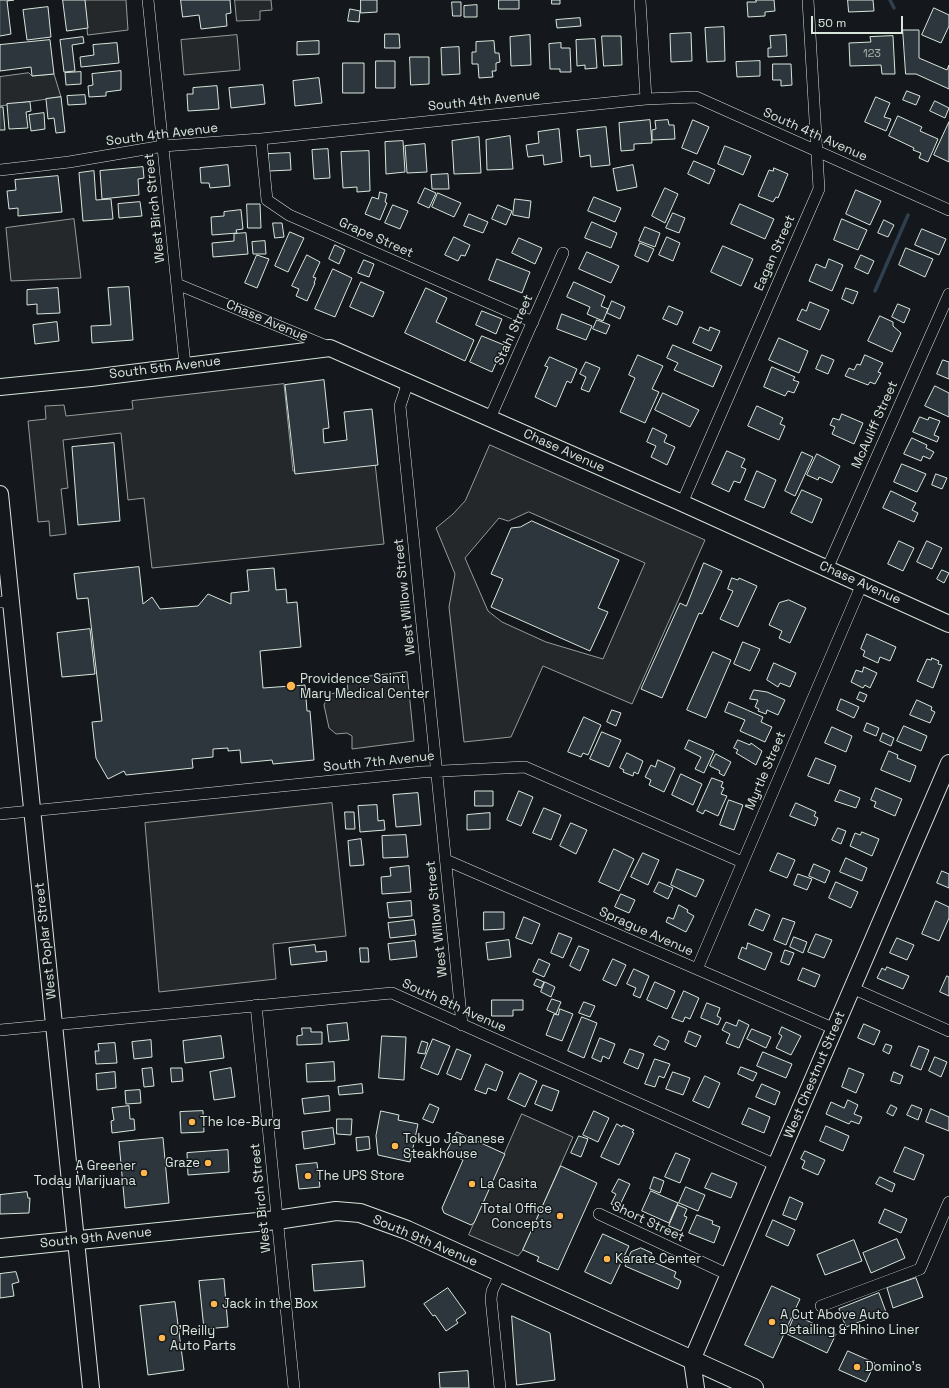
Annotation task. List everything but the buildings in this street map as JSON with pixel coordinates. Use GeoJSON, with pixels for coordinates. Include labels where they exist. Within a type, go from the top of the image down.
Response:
{"type":"FeatureCollection","features":[{"type":"Feature","properties":{"kind":"main road","name":"Chase Avenue"},"geometry":{"type":"LineString","coordinates":[[330,348],[682,503],[949,624]]}},
{"type":"Feature","properties":{"kind":"main road","name":"South 5th Avenue"},"geometry":{"type":"LineString","coordinates":[[0,387],[91,378],[330,348]]}},
{"type":"Feature","properties":{"kind":"main road","name":"West Poplar Street"},"geometry":{"type":"LineString","coordinates":[[0,494],[5,602],[32,811],[91,1388]]}},
{"type":"Feature","properties":{"kind":"main road","name":"West Chestnut Street"},"geometry":{"type":"LineString","coordinates":[[692,1360],[949,763]]}},
{"type":"Feature","properties":{"kind":"main road","name":"South 9th Avenue"},"geometry":{"type":"LineString","coordinates":[[0,1248],[277,1220],[336,1211],[360,1213],[407,1230],[500,1274],[692,1360],[743,1386]]}},
{"type":"Feature","properties":{"kind":"main road"},"geometry":{"type":"LineString","coordinates":[[692,1360],[696,1388]]}},
{"type":"Feature","properties":{"kind":"street","name":"West Birch Street"},"geometry":{"type":"LineString","coordinates":[[148,0],[185,365]]}},
{"type":"Feature","properties":{"kind":"street"},"geometry":{"type":"LineString","coordinates":[[640,0],[646,99]]}},
{"type":"Feature","properties":{"kind":"street","name":"Eagan Street"},"geometry":{"type":"LineString","coordinates":[[682,503],[819,189],[808,0]]}},
{"type":"Feature","properties":{"kind":"street","name":"South 4th Avenue"},"geometry":{"type":"LineString","coordinates":[[0,170],[69,162],[163,146],[261,139],[646,99],[696,97],[949,210]]}},
{"type":"Feature","properties":{"kind":"street","name":"Grape Street"},"geometry":{"type":"LineString","coordinates":[[261,139],[266,200],[289,215],[533,322]]}},
{"type":"Feature","properties":{"kind":"street","name":"Stahl Street"},"geometry":{"type":"LineString","coordinates":[[490,418],[563,253]]}},
{"type":"Feature","properties":{"kind":"street","name":"Chase Avenue"},"geometry":{"type":"LineString","coordinates":[[177,284],[330,348]]}},
{"type":"Feature","properties":{"kind":"street","name":"McAuliff Street"},"geometry":{"type":"LineString","coordinates":[[827,568],[949,294]]}},
{"type":"Feature","properties":{"kind":"street","name":"West Willow Street"},"geometry":{"type":"LineString","coordinates":[[408,382],[400,406],[462,1025]]}},
{"type":"Feature","properties":{"kind":"street","name":"Myrtle Street"},"geometry":{"type":"LineString","coordinates":[[697,969],[862,584]]}},
{"type":"Feature","properties":{"kind":"street","name":"South 7th Avenue"},"geometry":{"type":"LineString","coordinates":[[0,814],[437,770],[525,767],[742,862]]}},
{"type":"Feature","properties":{"kind":"street","name":"Sprague Avenue"},"geometry":{"type":"LineString","coordinates":[[446,860],[835,1028]]}},
{"type":"Feature","properties":{"kind":"street"},"geometry":{"type":"LineString","coordinates":[[852,988],[949,1032]]}},
{"type":"Feature","properties":{"kind":"street","name":"South 8th Avenue"},"geometry":{"type":"LineString","coordinates":[[0,1030],[392,993],[776,1165]]}},
{"type":"Feature","properties":{"kind":"street","name":"West Birch Street"},"geometry":{"type":"LineString","coordinates":[[256,1005],[294,1388]]}},
{"type":"Feature","properties":{"kind":"street"},"geometry":{"type":"LineString","coordinates":[[821,1306],[920,1269],[949,1202]]}},
{"type":"Feature","properties":{"kind":"street","name":"Short Street"},"geometry":{"type":"LineString","coordinates":[[599,1214],[729,1275]]}},
{"type":"Feature","properties":{"kind":"street"},"geometry":{"type":"LineString","coordinates":[[500,1274],[492,1291],[491,1299],[500,1388]]}},
{"type":"Feature","properties":{"kind":"shaded area"},"geometry":{"type":"Polygon","coordinates":[[[85,0],[126,0],[128,30],[88,35],[85,0]]]}},
{"type":"Feature","properties":{"kind":"shaded area"},"geometry":{"type":"Polygon","coordinates":[[[235,0],[271,0],[272,10],[260,11],[260,20],[237,21],[235,0]]]}},
{"type":"Feature","properties":{"kind":"shaded area"},"geometry":{"type":"Polygon","coordinates":[[[237,35],[240,70],[184,75],[181,40],[237,35]]]}},
{"type":"Feature","properties":{"kind":"shaded area"},"geometry":{"type":"Polygon","coordinates":[[[29,73],[32,76],[54,74],[61,97],[0,106],[0,77],[29,73]]]}},
{"type":"Feature","properties":{"kind":"shaded area"},"geometry":{"type":"Polygon","coordinates":[[[74,219],[81,278],[11,281],[6,228],[74,219]]]}},
{"type":"Feature","properties":{"kind":"shaded area"},"geometry":{"type":"Polygon","coordinates":[[[284,384],[293,471],[375,463],[384,544],[152,568],[144,498],[128,500],[121,433],[63,440],[68,488],[61,489],[66,534],[50,536],[49,521],[38,522],[28,421],[46,419],[45,406],[64,405],[66,416],[133,409],[132,401],[284,384]]]}},
{"type":"Feature","properties":{"kind":"shaded area"},"geometry":{"type":"Polygon","coordinates":[[[490,445],[705,540],[632,704],[543,666],[511,737],[464,742],[449,607],[455,574],[436,528],[453,514],[465,501],[490,445]],[[529,512],[508,521],[499,518],[465,558],[488,611],[502,622],[546,642],[603,659],[645,563],[529,512]]]}},
{"type":"Feature","properties":{"kind":"shaded area"},"geometry":{"type":"Polygon","coordinates":[[[407,672],[414,741],[352,749],[352,736],[347,733],[336,734],[329,728],[324,705],[329,694],[348,691],[347,679],[407,672]]]}},
{"type":"Feature","properties":{"kind":"shaded area"},"geometry":{"type":"Polygon","coordinates":[[[332,803],[346,936],[273,944],[276,979],[159,992],[145,823],[332,803]]]}},
{"type":"Feature","properties":{"kind":"shaded area"},"geometry":{"type":"Polygon","coordinates":[[[522,1114],[573,1137],[523,1250],[518,1256],[469,1235],[522,1114]]]}},
{"type":"Feature","properties":{"kind":"waterway"},"geometry":{"type":"LineString","coordinates":[[890,0],[894,8]]}},
{"type":"Feature","properties":{"kind":"waterway"},"geometry":{"type":"LineString","coordinates":[[875,291],[908,215]]}},
{"type":"Feature","properties":{"kind":"place","name":"Providence Saint Mary Medical Center"},"geometry":{"type":"Point","coordinates":[291,686]}},
{"type":"Feature","properties":{"kind":"place","name":"The Ice-Burg"},"geometry":{"type":"Point","coordinates":[192,1122]}},
{"type":"Feature","properties":{"kind":"place","name":"Tokyo Japanese Steakhouse"},"geometry":{"type":"Point","coordinates":[395,1146]}},
{"type":"Feature","properties":{"kind":"place","name":"Graze"},"geometry":{"type":"Point","coordinates":[208,1163]}},
{"type":"Feature","properties":{"kind":"place","name":"A Greener Today Marijuana"},"geometry":{"type":"Point","coordinates":[144,1173]}},
{"type":"Feature","properties":{"kind":"place","name":"The UPS Store"},"geometry":{"type":"Point","coordinates":[308,1176]}},
{"type":"Feature","properties":{"kind":"place","name":"La Casita"},"geometry":{"type":"Point","coordinates":[472,1184]}},
{"type":"Feature","properties":{"kind":"place","name":"Total Office Concepts"},"geometry":{"type":"Point","coordinates":[560,1216]}},
{"type":"Feature","properties":{"kind":"place","name":"Karate Center"},"geometry":{"type":"Point","coordinates":[607,1259]}},
{"type":"Feature","properties":{"kind":"place","name":"Jack in the Box"},"geometry":{"type":"Point","coordinates":[214,1304]}},
{"type":"Feature","properties":{"kind":"place","name":"A Cut Above Auto Detailing & Rhino Liner"},"geometry":{"type":"Point","coordinates":[772,1322]}},
{"type":"Feature","properties":{"kind":"place","name":"O'Reilly Auto Parts"},"geometry":{"type":"Point","coordinates":[162,1338]}},
{"type":"Feature","properties":{"kind":"place","name":"Domino's"},"geometry":{"type":"Point","coordinates":[857,1367]}}]}
